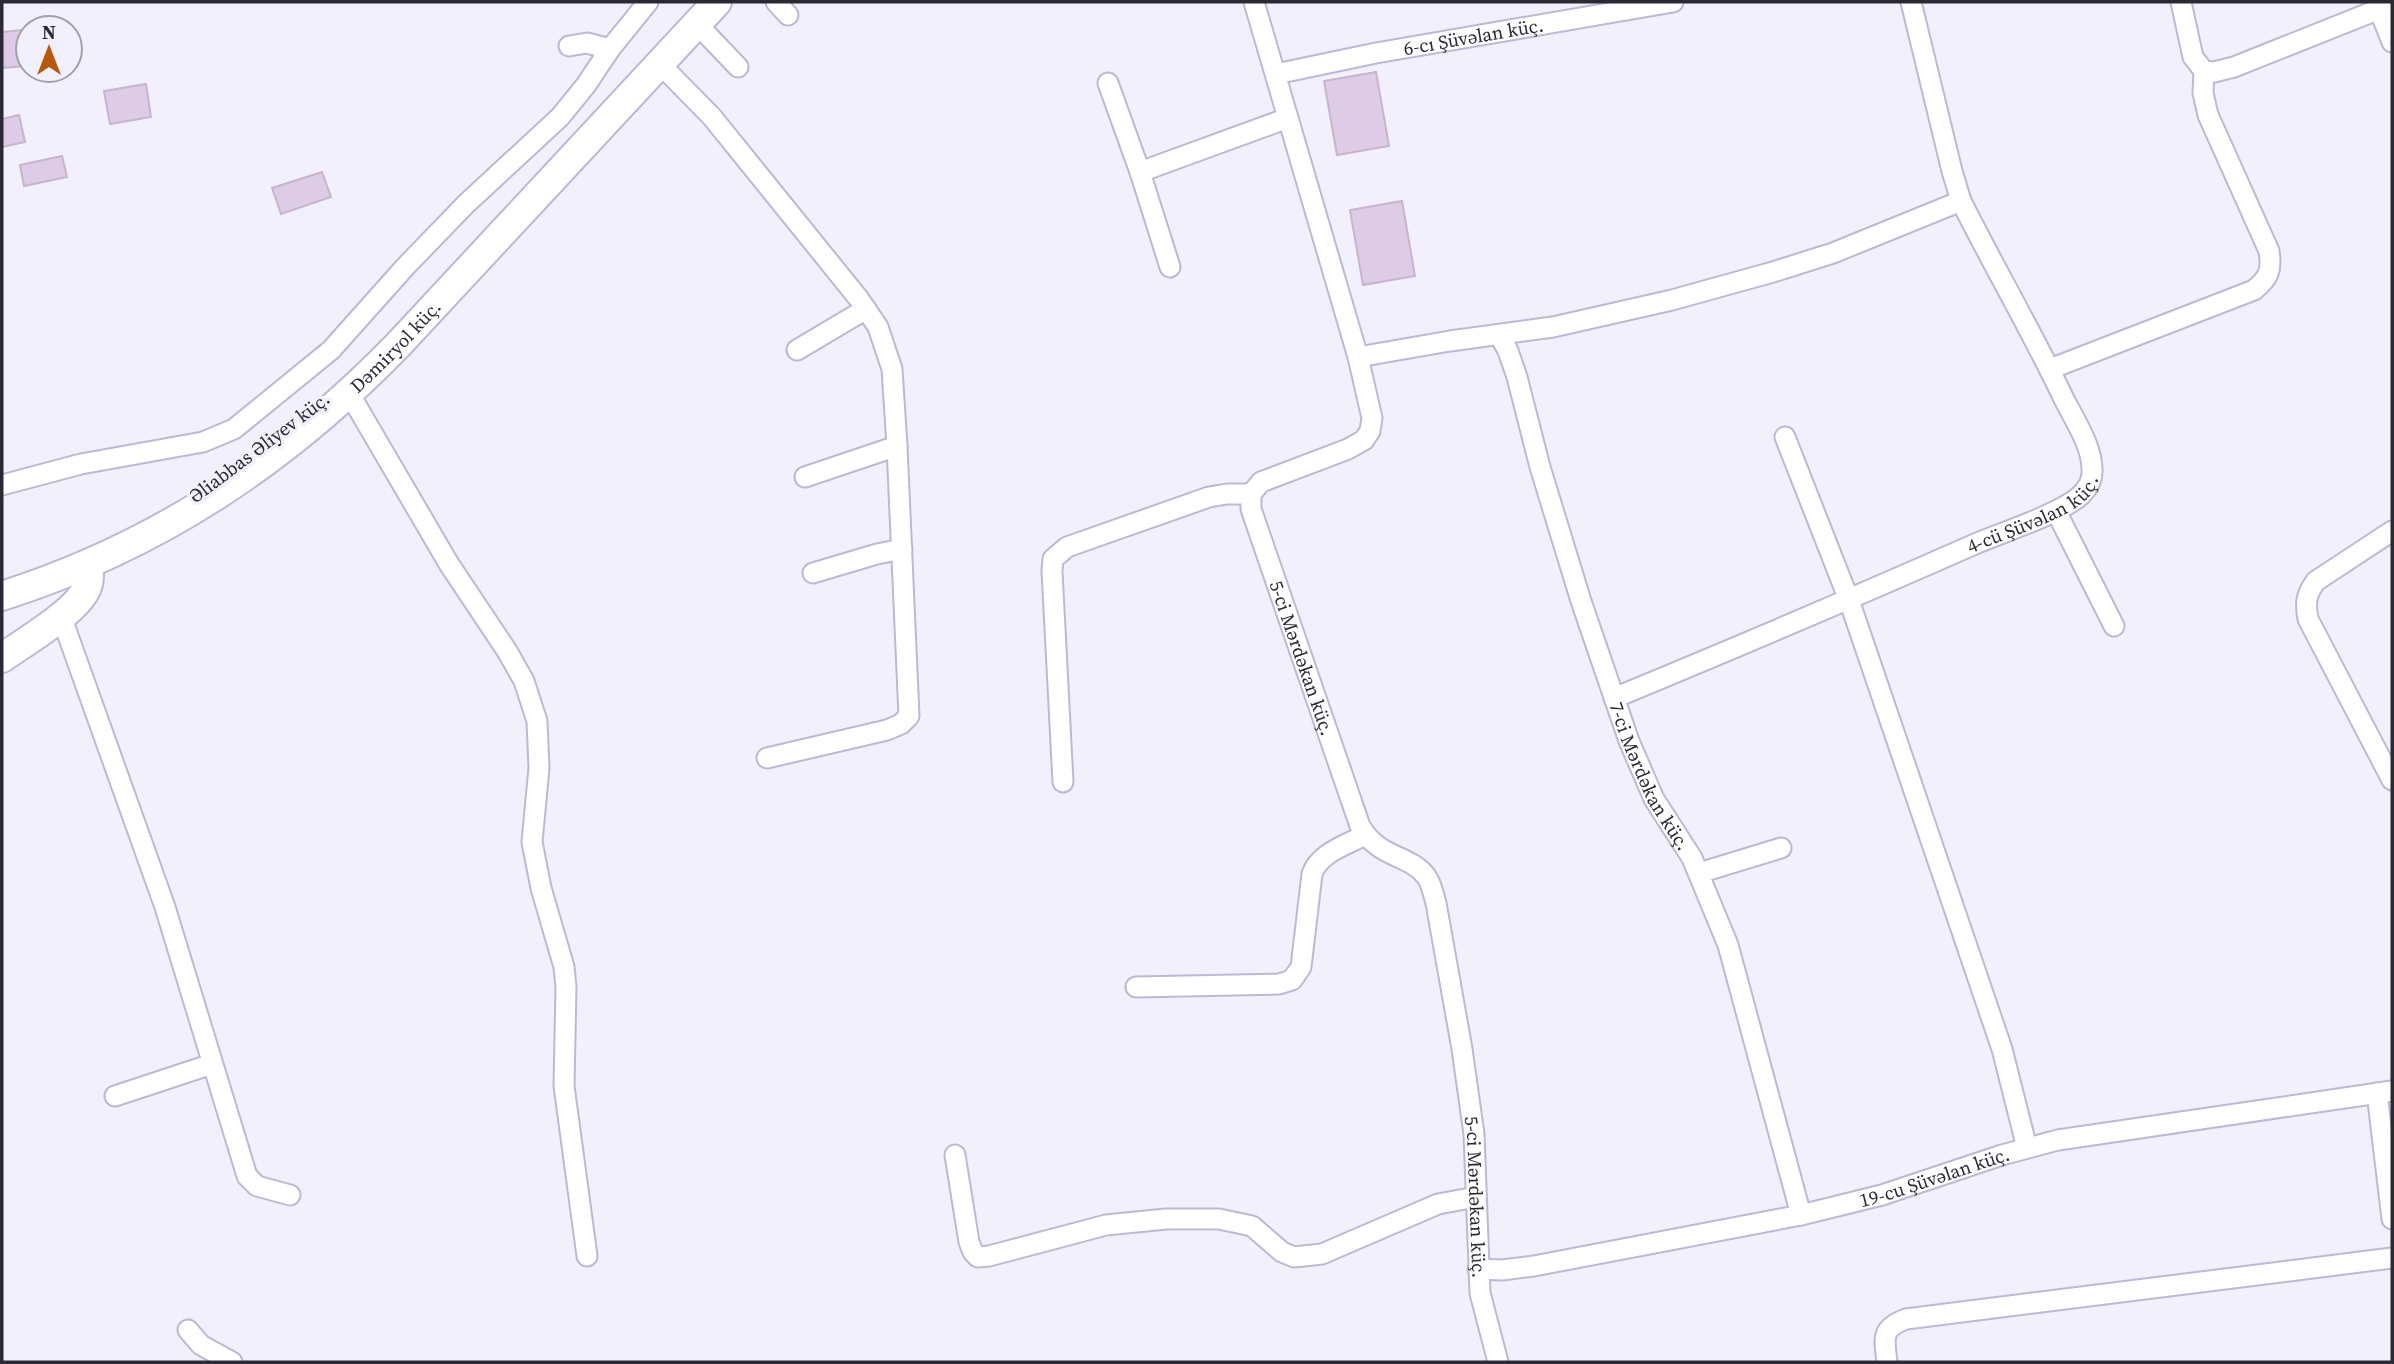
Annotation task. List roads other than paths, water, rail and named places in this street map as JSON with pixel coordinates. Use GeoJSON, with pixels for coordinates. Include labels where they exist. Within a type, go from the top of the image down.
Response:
{"type":"FeatureCollection","features":[{"type":"Feature","properties":{"kind":"main road","name":"Dəmiryol küç."},"geometry":{"type":"LineString","coordinates":[[2,596],[89,564],[185,517],[289,445],[349,393],[397,345],[660,64],[699,13],[718,2]]}},
{"type":"Feature","properties":{"kind":"main road","name":"Əliabbas Əliyev küç."},"geometry":{"type":"LineString","coordinates":[[2,584],[86,552],[139,527],[215,483],[283,434],[365,362],[699,13]]}},
{"type":"Feature","properties":{"kind":"main road"},"geometry":{"type":"LineString","coordinates":[[2,658],[82,598],[87,589],[89,564]]}},
{"type":"Feature","properties":{"kind":"street"},"geometry":{"type":"LineString","coordinates":[[2,485],[81,464],[203,442],[234,429],[331,350],[466,204],[560,117],[648,2]]}},
{"type":"Feature","properties":{"kind":"street"},"geometry":{"type":"LineString","coordinates":[[1063,782],[1053,559],[1067,547],[1209,497],[1251,494],[1255,487],[1270,477],[1348,449],[1364,440],[1370,431],[1372,418],[1357,357],[1254,2]]}},
{"type":"Feature","properties":{"kind":"street","name":"6-cı Şüvəlan küç."},"geometry":{"type":"LineString","coordinates":[[1276,74],[1376,53],[1673,2]]}},
{"type":"Feature","properties":{"kind":"street","name":"4-cü Şüvəlan küç."},"geometry":{"type":"LineString","coordinates":[[1614,698],[2056,511],[2080,496],[2090,485],[2091,458],[2085,442],[2050,369],[1961,201],[1911,2]]}},
{"type":"Feature","properties":{"kind":"street"},"geometry":{"type":"LineString","coordinates":[[2050,369],[2254,290],[2266,281],[2272,267],[2269,251],[2208,115],[2203,93],[2204,71],[2193,57],[2181,2]]}},
{"type":"Feature","properties":{"kind":"street"},"geometry":{"type":"LineString","coordinates":[[2204,71],[2214,72],[2234,67],[2386,7],[2392,42]]}},
{"type":"Feature","properties":{"kind":"street"},"geometry":{"type":"LineString","coordinates":[[699,13],[738,67]]}},
{"type":"Feature","properties":{"kind":"street"},"geometry":{"type":"LineString","coordinates":[[569,46],[587,43],[610,49]]}},
{"type":"Feature","properties":{"kind":"street"},"geometry":{"type":"LineString","coordinates":[[660,64],[712,117],[866,309],[878,327],[892,369],[909,716],[901,724],[887,730],[767,758]]}},
{"type":"Feature","properties":{"kind":"street"},"geometry":{"type":"LineString","coordinates":[[1108,83],[1170,267]]}},
{"type":"Feature","properties":{"kind":"street"},"geometry":{"type":"LineString","coordinates":[[1140,172],[1288,118]]}},
{"type":"Feature","properties":{"kind":"street"},"geometry":{"type":"LineString","coordinates":[[1357,357],[1450,341],[1500,336],[1605,316],[1773,272],[1833,253],[1961,201]]}},
{"type":"Feature","properties":{"kind":"street"},"geometry":{"type":"LineString","coordinates":[[797,350],[866,309]]}},
{"type":"Feature","properties":{"kind":"street","name":"7-ci Mərdəkan küç."},"geometry":{"type":"LineString","coordinates":[[1500,336],[1513,364],[1539,467],[1614,698],[1646,783],[1699,873],[1728,945],[1801,1215]]}},
{"type":"Feature","properties":{"kind":"street"},"geometry":{"type":"LineString","coordinates":[[349,393],[449,564],[507,651],[524,681],[537,720],[539,768],[532,842],[541,888],[564,967],[564,1086],[587,1256]]}},
{"type":"Feature","properties":{"kind":"street"},"geometry":{"type":"LineString","coordinates":[[1785,437],[1849,600],[2001,1049],[2028,1148]]}},
{"type":"Feature","properties":{"kind":"street"},"geometry":{"type":"LineString","coordinates":[[805,477],[897,446]]}},
{"type":"Feature","properties":{"kind":"street","name":"5-ci Mərdəkan küç."},"geometry":{"type":"LineString","coordinates":[[1251,494],[1252,514],[1360,826],[1365,835],[1382,850],[1419,869],[1426,876],[1433,894],[1469,1096],[1474,1134],[1478,1269],[1485,1316],[1497,1362]]}},
{"type":"Feature","properties":{"kind":"street"},"geometry":{"type":"LineString","coordinates":[[2056,511],[2114,626]]}},
{"type":"Feature","properties":{"kind":"street"},"geometry":{"type":"LineString","coordinates":[[2392,531],[2316,581],[2308,591],[2305,604],[2308,619],[2392,780]]}},
{"type":"Feature","properties":{"kind":"street"},"geometry":{"type":"LineString","coordinates":[[813,573],[902,549]]}},
{"type":"Feature","properties":{"kind":"street"},"geometry":{"type":"LineString","coordinates":[[61,616],[165,907],[247,1176],[257,1186],[290,1195]]}},
{"type":"Feature","properties":{"kind":"street"},"geometry":{"type":"LineString","coordinates":[[1136,987],[1279,984],[1292,980],[1301,967],[1315,865],[1321,858],[1365,835]]}},
{"type":"Feature","properties":{"kind":"street"},"geometry":{"type":"LineString","coordinates":[[1699,873],[1781,848]]}},
{"type":"Feature","properties":{"kind":"street"},"geometry":{"type":"LineString","coordinates":[[115,1096],[212,1064]]}},
{"type":"Feature","properties":{"kind":"street"},"geometry":{"type":"LineString","coordinates":[[2384,1092],[2392,1219]]}},
{"type":"Feature","properties":{"kind":"street","name":"19-cu Şüvəlan küç."},"geometry":{"type":"LineString","coordinates":[[1478,1269],[1502,1270],[1534,1266],[1801,1215],[1895,1192],[2058,1140],[2384,1092]]}},
{"type":"Feature","properties":{"kind":"street"},"geometry":{"type":"LineString","coordinates":[[955,1155],[969,1242],[978,1257],[1029,1247],[1106,1225],[1166,1219],[1219,1219],[1252,1226],[1282,1252],[1294,1257],[1307,1257],[1322,1254],[1438,1204],[1476,1197]]}},
{"type":"Feature","properties":{"kind":"street"},"geometry":{"type":"LineString","coordinates":[[1887,1362],[1886,1331],[1894,1323],[1906,1319],[2392,1258]]}},
{"type":"Feature","properties":{"kind":"street"},"geometry":{"type":"LineString","coordinates":[[188,1330],[201,1345],[232,1362]]}}]}
